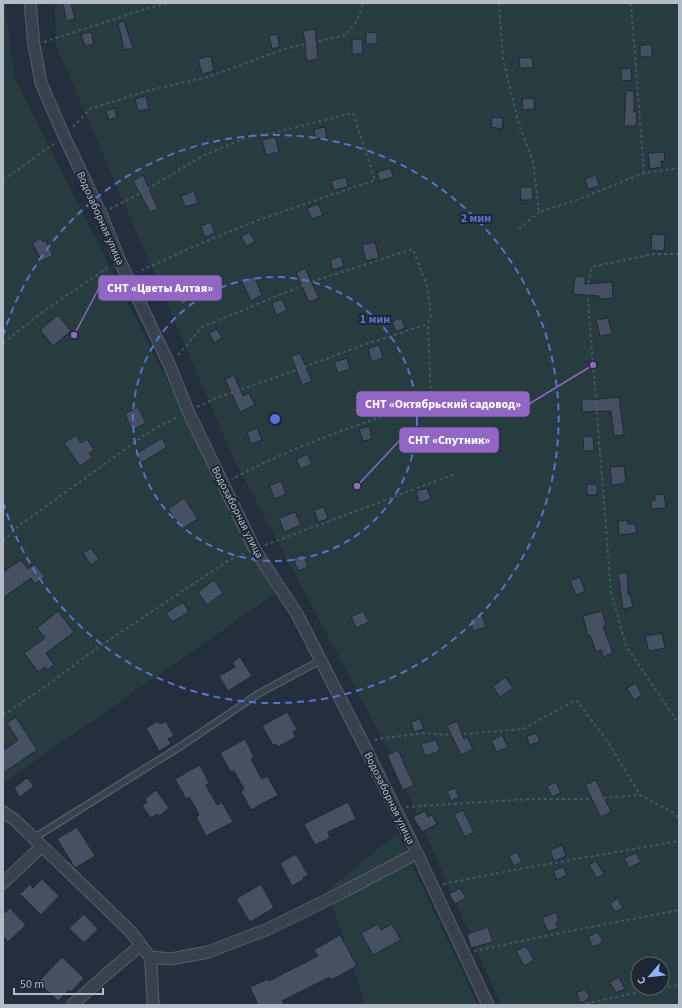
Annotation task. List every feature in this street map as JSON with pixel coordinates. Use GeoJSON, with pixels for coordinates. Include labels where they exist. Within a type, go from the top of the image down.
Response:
{"type":"FeatureCollection","features":[{"type":"Feature","properties":{"kind":"street","name":"Водозаборная улица"},"geometry":{"type":"LineString","coordinates":[[30,3],[34,45],[41,83],[128,277],[169,364],[188,411],[255,550],[297,614],[365,747],[417,853],[488,1005]]}},
{"type":"Feature","properties":{"kind":"street"},"geometry":{"type":"LineString","coordinates":[[3,812],[15,820],[130,931],[140,946],[150,957],[154,1005]]}},
{"type":"Feature","properties":{"kind":"street"},"geometry":{"type":"LineString","coordinates":[[3,883],[37,842]]}},
{"type":"Feature","properties":{"kind":"street"},"geometry":{"type":"LineString","coordinates":[[150,957],[171,959],[208,952],[268,929],[417,853]]}},
{"type":"Feature","properties":{"kind":"street"},"geometry":{"type":"LineString","coordinates":[[72,1005],[140,946]]}},
{"type":"Feature","properties":{"kind":"lane"},"geometry":{"type":"LineString","coordinates":[[37,842],[258,694],[321,660]]}},
{"type":"Feature","properties":{"kind":"path"},"geometry":{"type":"LineString","coordinates":[[34,45],[169,3]]}},
{"type":"Feature","properties":{"kind":"path"},"geometry":{"type":"LineString","coordinates":[[3,180],[64,136],[90,109],[146,91],[208,77],[284,50],[346,35],[357,21],[363,3]]}},
{"type":"Feature","properties":{"kind":"path"},"geometry":{"type":"LineString","coordinates":[[499,3],[503,59],[519,125],[533,161],[540,212]]}},
{"type":"Feature","properties":{"kind":"path"},"geometry":{"type":"LineString","coordinates":[[631,3],[644,173]]}},
{"type":"Feature","properties":{"kind":"path"},"geometry":{"type":"LineString","coordinates":[[101,214],[146,190],[208,153],[248,137],[277,132],[353,113],[375,180],[258,220],[195,246],[128,277]]}},
{"type":"Feature","properties":{"kind":"path"},"geometry":{"type":"LineString","coordinates":[[518,229],[540,212],[574,201],[644,173],[679,168]]}},
{"type":"Feature","properties":{"kind":"path"},"geometry":{"type":"LineString","coordinates":[[169,364],[202,328],[311,282],[413,249],[426,286],[431,315],[428,324],[431,400],[335,433],[222,484]]}},
{"type":"Feature","properties":{"kind":"path"},"geometry":{"type":"LineString","coordinates":[[679,254],[653,254],[592,267],[587,288],[611,592],[626,646],[679,724]]}},
{"type":"Feature","properties":{"kind":"path"},"geometry":{"type":"LineString","coordinates":[[3,343],[44,311],[120,259]]}},
{"type":"Feature","properties":{"kind":"path"},"geometry":{"type":"LineString","coordinates":[[3,541],[20,524],[149,432],[188,411],[216,398],[360,346],[428,324]]}},
{"type":"Feature","properties":{"kind":"path"},"geometry":{"type":"LineString","coordinates":[[3,715],[42,689],[100,646],[229,560],[267,544],[455,474]]}},
{"type":"Feature","properties":{"kind":"path"},"geometry":{"type":"LineString","coordinates":[[365,747],[377,739],[424,733],[451,735],[522,729],[576,700],[608,742],[640,795],[674,813],[679,819]]}},
{"type":"Feature","properties":{"kind":"path"},"geometry":{"type":"LineString","coordinates":[[395,807],[530,798],[594,799],[640,795]]}},
{"type":"Feature","properties":{"kind":"path"},"geometry":{"type":"LineString","coordinates":[[432,887],[534,866],[679,841]]}},
{"type":"Feature","properties":{"kind":"path"},"geometry":{"type":"LineString","coordinates":[[463,954],[560,933],[679,910]]}},
{"type":"Feature","properties":{"kind":"path"},"geometry":{"type":"LineString","coordinates":[[580,1005],[679,985]]}},
{"type":"Feature","properties":{"kind":"green space"},"geometry":{"type":"Polygon","coordinates":[[[3,3],[5,3],[14,77],[275,594],[3,783],[3,3]]]}},
{"type":"Feature","properties":{"kind":"green space"},"geometry":{"type":"Polygon","coordinates":[[[55,3],[679,3],[679,1005],[501,1005],[392,757],[233,457],[56,45],[55,3]]]}},
{"type":"Feature","properties":{"kind":"green space"},"geometry":{"type":"Polygon","coordinates":[[[397,833],[478,1005],[366,1005],[327,891],[397,833]]]}},
{"type":"Feature","properties":{"kind":"building"},"geometry":{"type":"Polygon","coordinates":[[[63,3],[71,3],[75,19],[66,21],[63,3]]]}},
{"type":"Feature","properties":{"kind":"building"},"geometry":{"type":"Polygon","coordinates":[[[124,21],[133,48],[124,50],[118,23],[124,21]]]}},
{"type":"Feature","properties":{"kind":"building"},"geometry":{"type":"Polygon","coordinates":[[[315,29],[318,59],[307,61],[303,31],[315,29]]]}},
{"type":"Feature","properties":{"kind":"building"},"geometry":{"type":"Polygon","coordinates":[[[91,32],[94,44],[85,46],[81,34],[91,32]]]}},
{"type":"Feature","properties":{"kind":"building"},"geometry":{"type":"Polygon","coordinates":[[[366,32],[377,33],[377,44],[366,44],[366,32]]]}},
{"type":"Feature","properties":{"kind":"building"},"geometry":{"type":"Polygon","coordinates":[[[277,34],[280,47],[272,49],[269,36],[277,34]]]}},
{"type":"Feature","properties":{"kind":"building"},"geometry":{"type":"Polygon","coordinates":[[[352,39],[362,39],[363,54],[352,54],[352,39]]]}},
{"type":"Feature","properties":{"kind":"building"},"geometry":{"type":"Polygon","coordinates":[[[640,45],[652,45],[652,57],[640,57],[640,45]]]}},
{"type":"Feature","properties":{"kind":"building"},"geometry":{"type":"Polygon","coordinates":[[[211,56],[214,71],[202,74],[198,59],[211,56]]]}},
{"type":"Feature","properties":{"kind":"building"},"geometry":{"type":"Polygon","coordinates":[[[532,57],[533,68],[520,68],[519,58],[532,57]]]}},
{"type":"Feature","properties":{"kind":"building"},"geometry":{"type":"Polygon","coordinates":[[[631,68],[632,80],[622,81],[621,69],[631,68]]]}},
{"type":"Feature","properties":{"kind":"building"},"geometry":{"type":"Polygon","coordinates":[[[626,91],[634,91],[634,112],[637,111],[636,126],[624,126],[626,91]]]}},
{"type":"Feature","properties":{"kind":"building"},"geometry":{"type":"Polygon","coordinates":[[[146,96],[149,109],[138,111],[135,99],[146,96]]]}},
{"type":"Feature","properties":{"kind":"building"},"geometry":{"type":"Polygon","coordinates":[[[534,98],[535,109],[523,110],[522,99],[534,98]]]}},
{"type":"Feature","properties":{"kind":"building"},"geometry":{"type":"Polygon","coordinates":[[[114,108],[117,117],[109,120],[106,111],[114,108]]]}},
{"type":"Feature","properties":{"kind":"building"},"geometry":{"type":"Polygon","coordinates":[[[492,117],[503,118],[502,129],[491,127],[492,117]]]}},
{"type":"Feature","properties":{"kind":"building"},"geometry":{"type":"Polygon","coordinates":[[[325,127],[327,138],[315,139],[314,129],[325,127]]]}},
{"type":"Feature","properties":{"kind":"building"},"geometry":{"type":"Polygon","coordinates":[[[275,137],[279,152],[266,155],[262,140],[275,137]]]}},
{"type":"Feature","properties":{"kind":"building"},"geometry":{"type":"Polygon","coordinates":[[[664,152],[665,161],[661,161],[662,167],[650,169],[648,153],[664,152]]]}},
{"type":"Feature","properties":{"kind":"building"},"geometry":{"type":"Polygon","coordinates":[[[391,168],[393,177],[379,181],[377,172],[391,168]]]}},
{"type":"Feature","properties":{"kind":"building"},"geometry":{"type":"Polygon","coordinates":[[[143,175],[158,209],[150,212],[133,181],[143,175]]]}},
{"type":"Feature","properties":{"kind":"building"},"geometry":{"type":"Polygon","coordinates":[[[596,175],[599,186],[588,189],[585,179],[596,175]]]}},
{"type":"Feature","properties":{"kind":"building"},"geometry":{"type":"Polygon","coordinates":[[[346,177],[348,187],[334,190],[331,181],[346,177]]]}},
{"type":"Feature","properties":{"kind":"building"},"geometry":{"type":"Polygon","coordinates":[[[520,187],[532,187],[533,200],[521,200],[520,187]]]}},
{"type":"Feature","properties":{"kind":"building"},"geometry":{"type":"Polygon","coordinates":[[[194,191],[198,203],[185,207],[181,196],[194,191]]]}},
{"type":"Feature","properties":{"kind":"building"},"geometry":{"type":"Polygon","coordinates":[[[318,204],[323,215],[312,219],[307,208],[318,204]]]}},
{"type":"Feature","properties":{"kind":"building"},"geometry":{"type":"Polygon","coordinates":[[[211,222],[215,233],[205,237],[201,226],[211,222]]]}},
{"type":"Feature","properties":{"kind":"building"},"geometry":{"type":"Polygon","coordinates":[[[250,232],[255,242],[246,246],[241,236],[250,232]]]}},
{"type":"Feature","properties":{"kind":"building"},"geometry":{"type":"Polygon","coordinates":[[[652,234],[665,235],[664,251],[651,250],[652,234]]]}},
{"type":"Feature","properties":{"kind":"building"},"geometry":{"type":"Polygon","coordinates":[[[41,238],[43,242],[45,240],[53,255],[42,261],[32,243],[41,238]]]}},
{"type":"Feature","properties":{"kind":"building"},"geometry":{"type":"Polygon","coordinates":[[[375,242],[379,258],[366,261],[362,245],[375,242]]]}},
{"type":"Feature","properties":{"kind":"building"},"geometry":{"type":"Polygon","coordinates":[[[341,256],[344,266],[333,270],[330,260],[341,256]]]}},
{"type":"Feature","properties":{"kind":"building"},"geometry":{"type":"Polygon","coordinates":[[[305,268],[319,298],[309,302],[296,273],[305,268]]]}},
{"type":"Feature","properties":{"kind":"building"},"geometry":{"type":"Polygon","coordinates":[[[254,276],[262,295],[251,301],[242,282],[254,276]]]}},
{"type":"Feature","properties":{"kind":"building"},"geometry":{"type":"Polygon","coordinates":[[[575,276],[585,277],[585,284],[612,282],[613,298],[600,299],[599,296],[573,294],[575,276]]]}},
{"type":"Feature","properties":{"kind":"building"},"geometry":{"type":"Polygon","coordinates":[[[180,279],[191,299],[182,305],[171,283],[180,279]]]}},
{"type":"Feature","properties":{"kind":"building"},"geometry":{"type":"Polygon","coordinates":[[[282,299],[287,310],[276,315],[272,303],[282,299]]]}},
{"type":"Feature","properties":{"kind":"building"},"geometry":{"type":"Polygon","coordinates":[[[58,315],[71,331],[53,346],[40,330],[58,315]]]}},
{"type":"Feature","properties":{"kind":"building"},"geometry":{"type":"Polygon","coordinates":[[[402,318],[405,328],[396,332],[392,321],[402,318]]]}},
{"type":"Feature","properties":{"kind":"building"},"geometry":{"type":"Polygon","coordinates":[[[608,318],[612,334],[600,336],[596,320],[608,318]]]}},
{"type":"Feature","properties":{"kind":"building"},"geometry":{"type":"Polygon","coordinates":[[[217,329],[222,338],[214,343],[209,333],[217,329]]]}},
{"type":"Feature","properties":{"kind":"building"},"geometry":{"type":"Polygon","coordinates":[[[379,345],[383,358],[372,362],[368,349],[379,345]]]}},
{"type":"Feature","properties":{"kind":"building"},"geometry":{"type":"Polygon","coordinates":[[[300,353],[312,381],[302,385],[291,356],[300,353]]]}},
{"type":"Feature","properties":{"kind":"building"},"geometry":{"type":"Polygon","coordinates":[[[347,358],[350,369],[338,373],[334,362],[347,358]]]}},
{"type":"Feature","properties":{"kind":"building"},"geometry":{"type":"Polygon","coordinates":[[[234,375],[243,396],[249,393],[255,405],[240,412],[225,379],[234,375]]]}},
{"type":"Feature","properties":{"kind":"building"},"geometry":{"type":"Polygon","coordinates":[[[619,397],[624,435],[614,436],[611,411],[582,412],[582,399],[591,400],[619,397]]]}},
{"type":"Feature","properties":{"kind":"building"},"geometry":{"type":"Polygon","coordinates":[[[138,407],[146,423],[132,430],[125,414],[138,407]]]}},
{"type":"Feature","properties":{"kind":"building"},"geometry":{"type":"Polygon","coordinates":[[[369,426],[372,439],[363,441],[359,429],[369,426]]]}},
{"type":"Feature","properties":{"kind":"building"},"geometry":{"type":"Polygon","coordinates":[[[257,428],[262,440],[251,444],[247,432],[257,428]]]}},
{"type":"Feature","properties":{"kind":"building"},"geometry":{"type":"Polygon","coordinates":[[[76,435],[81,443],[87,439],[94,450],[89,453],[92,458],[80,466],[64,443],[76,435]]]}},
{"type":"Feature","properties":{"kind":"building"},"geometry":{"type":"Polygon","coordinates":[[[593,436],[594,451],[584,451],[583,437],[593,436]]]}},
{"type":"Feature","properties":{"kind":"building"},"geometry":{"type":"Polygon","coordinates":[[[162,438],[167,447],[141,463],[136,454],[162,438]]]}},
{"type":"Feature","properties":{"kind":"building"},"geometry":{"type":"Polygon","coordinates":[[[307,454],[312,464],[301,469],[296,459],[307,454]]]}},
{"type":"Feature","properties":{"kind":"building"},"geometry":{"type":"Polygon","coordinates":[[[624,466],[626,483],[612,485],[610,467],[624,466]]]}},
{"type":"Feature","properties":{"kind":"building"},"geometry":{"type":"Polygon","coordinates":[[[281,481],[286,494],[275,499],[269,486],[281,481]]]}},
{"type":"Feature","properties":{"kind":"building"},"geometry":{"type":"Polygon","coordinates":[[[587,484],[597,485],[597,495],[587,495],[587,484]]]}},
{"type":"Feature","properties":{"kind":"building"},"geometry":{"type":"Polygon","coordinates":[[[427,488],[431,499],[419,503],[416,491],[427,488]]]}},
{"type":"Feature","properties":{"kind":"building"},"geometry":{"type":"Polygon","coordinates":[[[664,494],[666,508],[652,509],[651,501],[655,500],[655,495],[664,494]]]}},
{"type":"Feature","properties":{"kind":"building"},"geometry":{"type":"Polygon","coordinates":[[[184,498],[198,519],[182,529],[168,509],[184,498]]]}},
{"type":"Feature","properties":{"kind":"building"},"geometry":{"type":"Polygon","coordinates":[[[324,507],[328,519],[318,522],[314,510],[324,507]]]}},
{"type":"Feature","properties":{"kind":"building"},"geometry":{"type":"Polygon","coordinates":[[[295,512],[301,525],[284,532],[279,518],[295,512]]]}},
{"type":"Feature","properties":{"kind":"building"},"geometry":{"type":"Polygon","coordinates":[[[627,520],[628,524],[635,524],[637,533],[619,535],[618,521],[627,520]]]}},
{"type":"Feature","properties":{"kind":"building"},"geometry":{"type":"Polygon","coordinates":[[[91,548],[99,559],[91,565],[83,553],[91,548]]]}},
{"type":"Feature","properties":{"kind":"building"},"geometry":{"type":"Polygon","coordinates":[[[303,554],[308,567],[298,571],[293,558],[303,554]]]}},
{"type":"Feature","properties":{"kind":"building"},"geometry":{"type":"Polygon","coordinates":[[[21,560],[28,569],[35,564],[45,577],[35,584],[31,578],[3,598],[3,572],[21,560]]]}},
{"type":"Feature","properties":{"kind":"building"},"geometry":{"type":"Polygon","coordinates":[[[618,573],[627,573],[628,595],[630,594],[633,607],[623,609],[618,573]]]}},
{"type":"Feature","properties":{"kind":"building"},"geometry":{"type":"Polygon","coordinates":[[[580,577],[585,591],[576,595],[570,581],[580,577]]]}},
{"type":"Feature","properties":{"kind":"building"},"geometry":{"type":"Polygon","coordinates":[[[214,580],[223,593],[207,605],[198,592],[214,580]]]}},
{"type":"Feature","properties":{"kind":"building"},"geometry":{"type":"Polygon","coordinates":[[[183,602],[189,612],[172,622],[166,613],[183,602]]]}},
{"type":"Feature","properties":{"kind":"building"},"geometry":{"type":"Polygon","coordinates":[[[58,611],[74,632],[46,653],[54,665],[47,670],[45,667],[38,672],[24,653],[45,638],[37,628],[58,611]]]}},
{"type":"Feature","properties":{"kind":"building"},"geometry":{"type":"Polygon","coordinates":[[[363,611],[369,622],[356,628],[351,617],[363,611]]]}},
{"type":"Feature","properties":{"kind":"building"},"geometry":{"type":"Polygon","coordinates":[[[602,611],[606,625],[603,626],[613,653],[603,657],[601,650],[596,652],[590,635],[588,636],[583,616],[602,611]]]}},
{"type":"Feature","properties":{"kind":"building"},"geometry":{"type":"Polygon","coordinates":[[[482,615],[486,627],[473,631],[470,619],[482,615]]]}},
{"type":"Feature","properties":{"kind":"building"},"geometry":{"type":"Polygon","coordinates":[[[662,633],[665,648],[649,651],[645,636],[662,633]]]}},
{"type":"Feature","properties":{"kind":"building"},"geometry":{"type":"Polygon","coordinates":[[[240,657],[252,676],[228,691],[219,676],[235,667],[232,662],[240,657]]]}},
{"type":"Feature","properties":{"kind":"building"},"geometry":{"type":"Polygon","coordinates":[[[505,677],[513,688],[500,697],[493,687],[505,677]]]}},
{"type":"Feature","properties":{"kind":"building"},"geometry":{"type":"Polygon","coordinates":[[[636,683],[642,695],[634,700],[627,688],[636,683]]]}},
{"type":"Feature","properties":{"kind":"building"},"geometry":{"type":"Polygon","coordinates":[[[287,712],[297,729],[293,732],[296,737],[278,747],[276,744],[273,745],[262,726],[287,712]]]}},
{"type":"Feature","properties":{"kind":"building"},"geometry":{"type":"Polygon","coordinates":[[[16,717],[37,750],[3,773],[3,751],[18,740],[7,723],[16,717]]]}},
{"type":"Feature","properties":{"kind":"building"},"geometry":{"type":"Polygon","coordinates":[[[420,719],[424,729],[414,732],[411,722],[420,719]]]}},
{"type":"Feature","properties":{"kind":"building"},"geometry":{"type":"Polygon","coordinates":[[[158,721],[160,724],[166,721],[174,736],[168,739],[171,744],[159,751],[146,728],[158,721]]]}},
{"type":"Feature","properties":{"kind":"building"},"geometry":{"type":"Polygon","coordinates":[[[457,721],[464,739],[467,737],[473,749],[461,755],[447,726],[457,721]]]}},
{"type":"Feature","properties":{"kind":"building"},"geometry":{"type":"Polygon","coordinates":[[[537,733],[540,742],[529,745],[527,736],[537,733]]]}},
{"type":"Feature","properties":{"kind":"building"},"geometry":{"type":"Polygon","coordinates":[[[502,735],[508,747],[497,752],[491,741],[502,735]]]}},
{"type":"Feature","properties":{"kind":"building"},"geometry":{"type":"Polygon","coordinates":[[[245,739],[254,757],[251,759],[260,776],[262,779],[267,776],[278,795],[251,810],[241,791],[244,789],[234,771],[231,772],[220,753],[245,739]]]}},
{"type":"Feature","properties":{"kind":"building"},"geometry":{"type":"Polygon","coordinates":[[[436,740],[440,751],[425,756],[421,744],[436,740]]]}},
{"type":"Feature","properties":{"kind":"building"},"geometry":{"type":"Polygon","coordinates":[[[398,750],[414,785],[403,790],[387,755],[398,750]]]}},
{"type":"Feature","properties":{"kind":"building"},"geometry":{"type":"Polygon","coordinates":[[[200,765],[209,783],[206,785],[217,805],[222,802],[233,822],[206,836],[196,817],[199,815],[195,807],[189,797],[186,799],[175,779],[200,765]]]}},
{"type":"Feature","properties":{"kind":"building"},"geometry":{"type":"Polygon","coordinates":[[[27,778],[34,786],[20,797],[14,788],[27,778]]]}},
{"type":"Feature","properties":{"kind":"building"},"geometry":{"type":"Polygon","coordinates":[[[596,780],[611,812],[601,817],[585,785],[596,780]]]}},
{"type":"Feature","properties":{"kind":"building"},"geometry":{"type":"Polygon","coordinates":[[[556,782],[561,793],[552,797],[547,786],[556,782]]]}},
{"type":"Feature","properties":{"kind":"building"},"geometry":{"type":"Polygon","coordinates":[[[455,788],[459,797],[451,801],[447,791],[455,788]]]}},
{"type":"Feature","properties":{"kind":"building"},"geometry":{"type":"Polygon","coordinates":[[[156,790],[169,808],[159,816],[157,814],[151,818],[142,806],[147,802],[145,799],[156,790]]]}},
{"type":"Feature","properties":{"kind":"building"},"geometry":{"type":"Polygon","coordinates":[[[348,802],[356,819],[328,832],[330,838],[315,845],[304,824],[348,802]]]}},
{"type":"Feature","properties":{"kind":"building"},"geometry":{"type":"Polygon","coordinates":[[[463,810],[474,832],[465,837],[454,814],[463,810]]]}},
{"type":"Feature","properties":{"kind":"building"},"geometry":{"type":"Polygon","coordinates":[[[425,811],[428,817],[432,815],[437,824],[422,832],[413,817],[425,811]]]}},
{"type":"Feature","properties":{"kind":"building"},"geometry":{"type":"Polygon","coordinates":[[[77,827],[95,856],[75,868],[57,839],[77,827]]]}},
{"type":"Feature","properties":{"kind":"building"},"geometry":{"type":"Polygon","coordinates":[[[562,845],[566,856],[554,861],[550,850],[562,845]]]}},
{"type":"Feature","properties":{"kind":"building"},"geometry":{"type":"Polygon","coordinates":[[[517,852],[522,862],[514,866],[509,856],[517,852]]]}},
{"type":"Feature","properties":{"kind":"building"},"geometry":{"type":"Polygon","coordinates":[[[636,853],[641,862],[629,868],[624,858],[636,853]]]}},
{"type":"Feature","properties":{"kind":"building"},"geometry":{"type":"Polygon","coordinates":[[[296,854],[308,875],[292,886],[280,863],[296,854]]]}},
{"type":"Feature","properties":{"kind":"building"},"geometry":{"type":"Polygon","coordinates":[[[596,861],[604,874],[597,878],[589,865],[596,861]]]}},
{"type":"Feature","properties":{"kind":"building"},"geometry":{"type":"Polygon","coordinates":[[[563,867],[567,875],[557,880],[553,871],[563,867]]]}},
{"type":"Feature","properties":{"kind":"building"},"geometry":{"type":"Polygon","coordinates":[[[42,879],[59,896],[41,915],[18,892],[22,892],[30,884],[33,888],[42,879]]]}},
{"type":"Feature","properties":{"kind":"building"},"geometry":{"type":"Polygon","coordinates":[[[261,884],[274,908],[250,922],[236,899],[261,884]]]}},
{"type":"Feature","properties":{"kind":"building"},"geometry":{"type":"Polygon","coordinates":[[[460,888],[466,898],[455,904],[449,894],[460,888]]]}},
{"type":"Feature","properties":{"kind":"building"},"geometry":{"type":"Polygon","coordinates":[[[618,898],[623,908],[615,912],[610,903],[618,898]]]}},
{"type":"Feature","properties":{"kind":"building"},"geometry":{"type":"Polygon","coordinates":[[[10,908],[26,925],[8,942],[3,936],[3,914],[10,908]]]}},
{"type":"Feature","properties":{"kind":"building"},"geometry":{"type":"Polygon","coordinates":[[[556,912],[559,921],[556,922],[558,928],[548,932],[542,918],[556,912]]]}},
{"type":"Feature","properties":{"kind":"building"},"geometry":{"type":"Polygon","coordinates":[[[84,914],[98,929],[84,943],[69,928],[84,914]]]}},
{"type":"Feature","properties":{"kind":"building"},"geometry":{"type":"Polygon","coordinates":[[[378,924],[381,930],[392,924],[401,940],[373,955],[361,933],[378,924]]]}},
{"type":"Feature","properties":{"kind":"building"},"geometry":{"type":"Polygon","coordinates":[[[488,927],[493,942],[471,948],[467,934],[488,927]]]}},
{"type":"Feature","properties":{"kind":"building"},"geometry":{"type":"Polygon","coordinates":[[[598,932],[603,942],[593,947],[588,937],[598,932]]]}},
{"type":"Feature","properties":{"kind":"building"},"geometry":{"type":"Polygon","coordinates":[[[340,935],[357,966],[331,980],[330,977],[282,1001],[284,1005],[258,1005],[250,987],[268,979],[269,981],[318,956],[314,950],[340,935]]]}},
{"type":"Feature","properties":{"kind":"building"},"geometry":{"type":"Polygon","coordinates":[[[526,946],[534,960],[524,966],[516,951],[526,946]]]}},
{"type":"Feature","properties":{"kind":"building"},"geometry":{"type":"Polygon","coordinates":[[[62,957],[84,978],[71,992],[69,990],[58,1001],[38,982],[62,957]]]}},
{"type":"Feature","properties":{"kind":"building"},"geometry":{"type":"Polygon","coordinates":[[[619,977],[625,989],[616,993],[610,982],[619,977]]]}},
{"type":"Feature","properties":{"kind":"building"},"geometry":{"type":"Polygon","coordinates":[[[585,989],[590,998],[581,1003],[576,993],[585,989]]]}},
{"type":"Feature","properties":{"kind":"place","name":"СНТ «Цветы Алтая»"},"geometry":{"type":"Point","coordinates":[74,335]}},
{"type":"Feature","properties":{"kind":"place","name":"СНТ «Октябрьский садовод»"},"geometry":{"type":"Point","coordinates":[593,365]}},
{"type":"Feature","properties":{"kind":"place","name":"СНТ «Спутник»"},"geometry":{"type":"Point","coordinates":[357,486]}}]}
